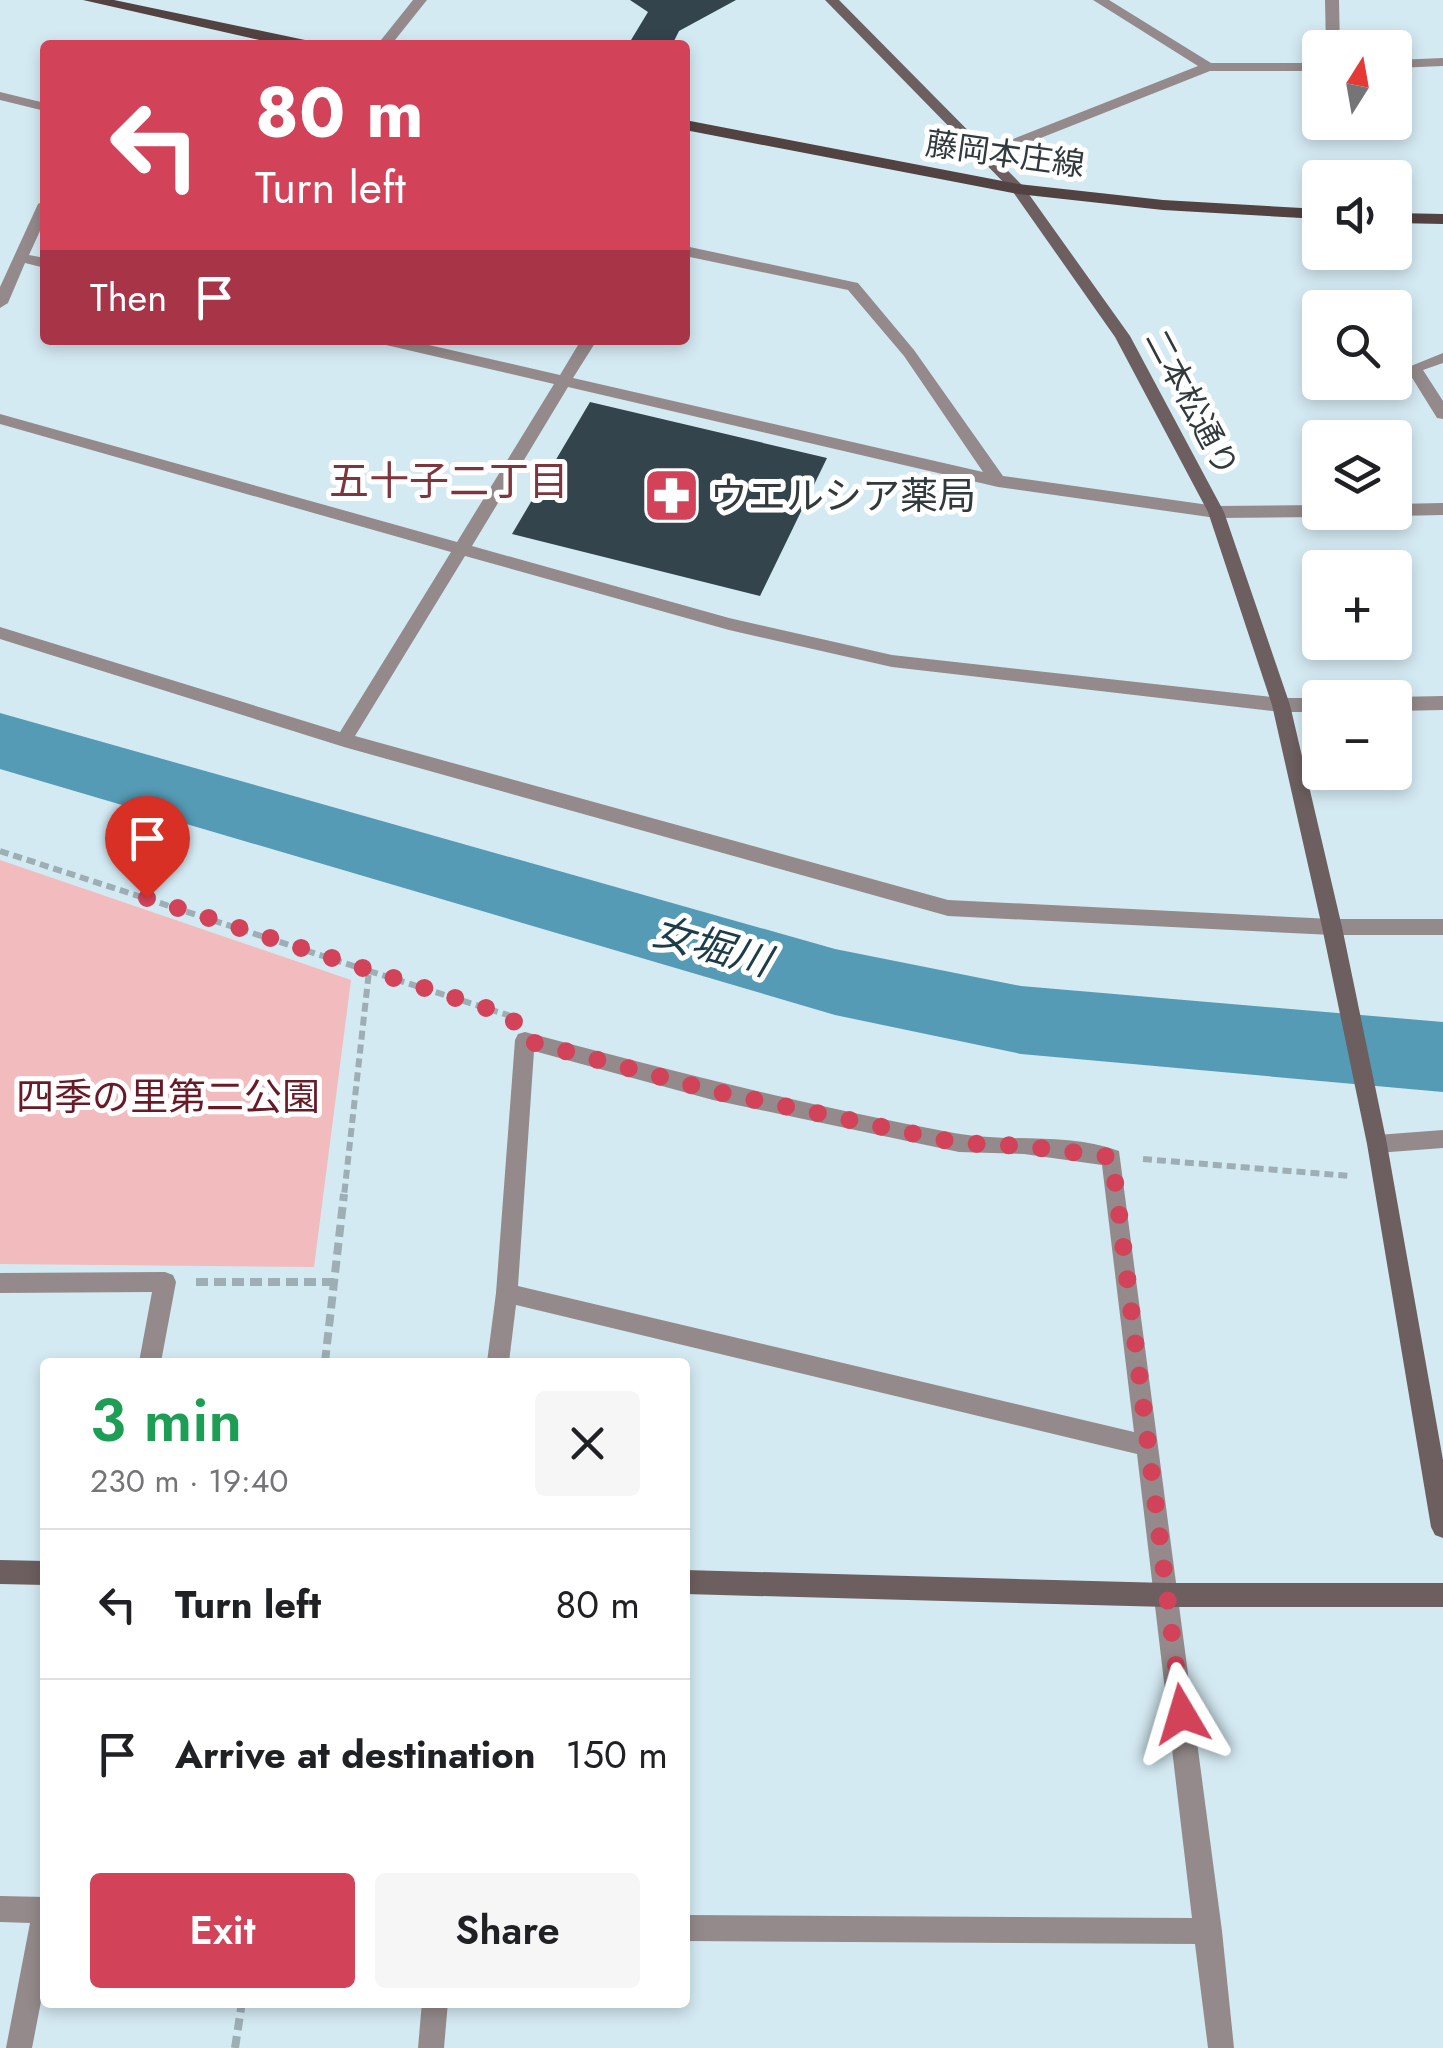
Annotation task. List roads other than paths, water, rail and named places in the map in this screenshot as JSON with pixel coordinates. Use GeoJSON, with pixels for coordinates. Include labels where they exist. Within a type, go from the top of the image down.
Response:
{"type":"FeatureCollection","features":[{"type":"Feature","properties":{"kind":"main road"},"geometry":{"type":"LineString","coordinates":[[91,0],[281,40]]}},
{"type":"Feature","properties":{"kind":"main road","name":"藤岡本庄線"},"geometry":{"type":"LineString","coordinates":[[690,126],[1018,190],[1302,213]]}},
{"type":"Feature","properties":{"kind":"main road"},"geometry":{"type":"LineString","coordinates":[[1412,218],[1443,218]]}},
{"type":"Feature","properties":{"kind":"street"},"geometry":{"type":"LineString","coordinates":[[388,40],[420,0]]}},
{"type":"Feature","properties":{"kind":"street","name":"二本松通り"},"geometry":{"type":"LineString","coordinates":[[832,0],[1018,190],[1122,336],[1216,512],[1281,705],[1332,927],[1383,1179],[1443,1527]]}},
{"type":"Feature","properties":{"kind":"street"},"geometry":{"type":"LineString","coordinates":[[1100,0],[1208,67]]}},
{"type":"Feature","properties":{"kind":"street"},"geometry":{"type":"LineString","coordinates":[[1332,0],[1333,30]]}},
{"type":"Feature","properties":{"kind":"street"},"geometry":{"type":"LineString","coordinates":[[1412,63],[1443,62]]}},
{"type":"Feature","properties":{"kind":"street"},"geometry":{"type":"LineString","coordinates":[[984,155],[1208,67],[1302,67]]}},
{"type":"Feature","properties":{"kind":"street"},"geometry":{"type":"LineString","coordinates":[[0,96],[40,105]]}},
{"type":"Feature","properties":{"kind":"street"},"geometry":{"type":"LineString","coordinates":[[0,304],[40,215]]}},
{"type":"Feature","properties":{"kind":"street"},"geometry":{"type":"LineString","coordinates":[[690,252],[853,286],[909,352],[998,481]]}},
{"type":"Feature","properties":{"kind":"street"},"geometry":{"type":"LineString","coordinates":[[21,258],[40,262]]}},
{"type":"Feature","properties":{"kind":"street"},"geometry":{"type":"LineString","coordinates":[[408,345],[998,481],[1216,512],[1302,511]]}},
{"type":"Feature","properties":{"kind":"street"},"geometry":{"type":"LineString","coordinates":[[344,740],[586,345]]}},
{"type":"Feature","properties":{"kind":"street"},"geometry":{"type":"LineString","coordinates":[[1443,358],[1414,368],[1443,414]]}},
{"type":"Feature","properties":{"kind":"street"},"geometry":{"type":"LineString","coordinates":[[0,419],[729,624],[892,661],[1302,705]]}},
{"type":"Feature","properties":{"kind":"street"},"geometry":{"type":"LineString","coordinates":[[1412,510],[1443,509]]}},
{"type":"Feature","properties":{"kind":"street"},"geometry":{"type":"LineString","coordinates":[[0,633],[344,740],[948,908],[1332,927],[1443,927]]}},
{"type":"Feature","properties":{"kind":"street"},"geometry":{"type":"LineString","coordinates":[[1412,704],[1443,704]]}},
{"type":"Feature","properties":{"kind":"street"},"geometry":{"type":"LineString","coordinates":[[499,1358],[507,1293],[524,1040],[713,1091],[958,1143],[1112,1157],[1210,1932],[1221,2048]]}},
{"type":"Feature","properties":{"kind":"street"},"geometry":{"type":"LineString","coordinates":[[1374,1137],[1443,1139]]}},
{"type":"Feature","properties":{"kind":"street"},"geometry":{"type":"LineString","coordinates":[[0,1282],[165,1282],[151,1358]]}},
{"type":"Feature","properties":{"kind":"street"},"geometry":{"type":"LineString","coordinates":[[507,1293],[1148,1446]]}},
{"type":"Feature","properties":{"kind":"street"},"geometry":{"type":"LineString","coordinates":[[0,1572],[40,1573]]}},
{"type":"Feature","properties":{"kind":"street"},"geometry":{"type":"LineString","coordinates":[[690,1582],[1167,1595],[1443,1595]]}},
{"type":"Feature","properties":{"kind":"street"},"geometry":{"type":"LineString","coordinates":[[0,1909],[40,1911]]}},
{"type":"Feature","properties":{"kind":"street"},"geometry":{"type":"LineString","coordinates":[[690,1928],[1210,1932]]}},
{"type":"Feature","properties":{"kind":"street"},"geometry":{"type":"LineString","coordinates":[[20,2048],[40,1938]]}},
{"type":"Feature","properties":{"kind":"street"},"geometry":{"type":"LineString","coordinates":[[431,2048],[434,2008]]}},
{"type":"Feature","properties":{"kind":"waterway","name":"女堀川"},"geometry":{"type":"LineString","coordinates":[[0,741],[835,982],[1021,1020],[1443,1057]]}},
{"type":"Feature","properties":{"kind":"place","name":"ウエルシア薬局"},"geometry":{"type":"Point","coordinates":[671,496]}},
{"type":"Feature","properties":{"kind":"district","name":"五十子二丁目"},"geometry":{"type":"Point","coordinates":[449,481]}},
{"type":"Feature","properties":{"kind":"park label","name":"四季の里第二公園"},"geometry":{"type":"Point","coordinates":[168,1097]}}]}
